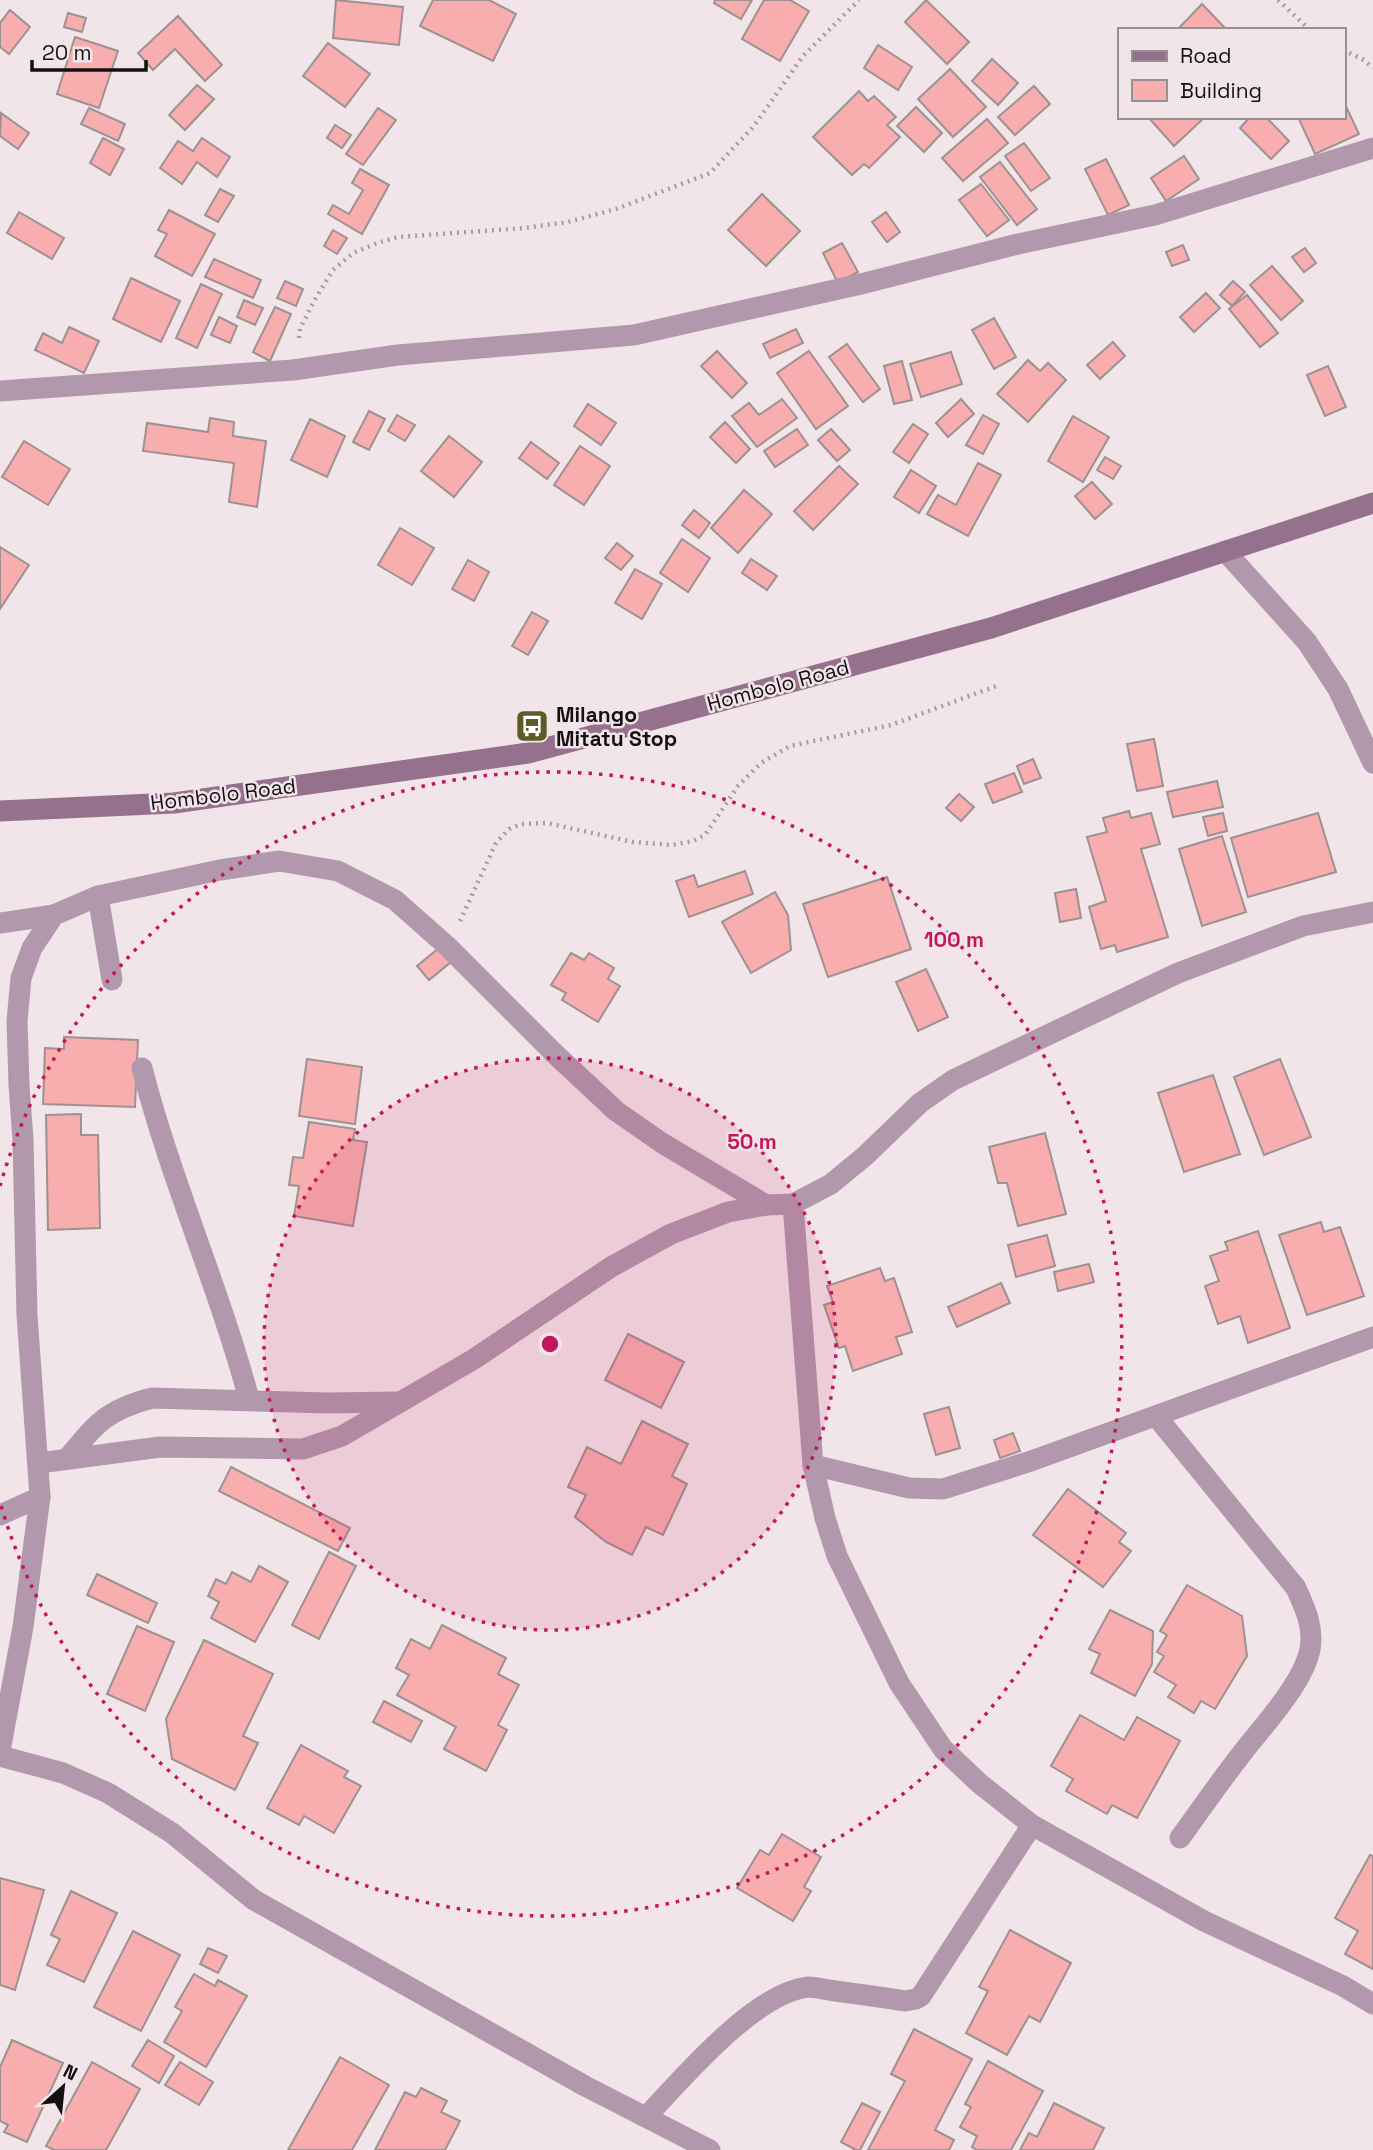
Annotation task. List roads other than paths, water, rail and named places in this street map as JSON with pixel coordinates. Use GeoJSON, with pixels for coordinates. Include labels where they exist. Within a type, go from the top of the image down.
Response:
{"type":"FeatureCollection","features":[{"type":"Feature","properties":{"kind":"street"},"geometry":{"type":"LineString","coordinates":[[0,391],[293,370],[398,355],[634,335],[861,284],[1018,244],[1155,215],[1373,148]]}},
{"type":"Feature","properties":{"kind":"street","name":"Hombolo Road"},"geometry":{"type":"LineString","coordinates":[[0,811],[174,803],[528,752],[991,628],[1373,503]]}},
{"type":"Feature","properties":{"kind":"street"},"geometry":{"type":"LineString","coordinates":[[1225,551],[1307,642],[1338,689],[1373,763]]}},
{"type":"Feature","properties":{"kind":"street"},"geometry":{"type":"LineString","coordinates":[[0,923],[54,915],[98,896],[220,870],[279,861],[338,871],[395,900],[616,1111],[662,1143],[765,1205]]}},
{"type":"Feature","properties":{"kind":"street"},"geometry":{"type":"LineString","coordinates":[[98,896],[112,980]]}},
{"type":"Feature","properties":{"kind":"street"},"geometry":{"type":"LineString","coordinates":[[38,1463],[160,1447],[303,1449],[342,1436],[474,1359],[611,1267],[671,1234],[728,1212],[765,1205],[793,1204],[831,1184],[865,1156],[920,1103],[953,1080],[1178,973],[1303,926],[1373,912]]}},
{"type":"Feature","properties":{"kind":"street"},"geometry":{"type":"LineString","coordinates":[[54,915],[32,948],[21,978],[18,1021],[27,1315],[40,1497],[23,1627],[0,1754],[63,1773],[108,1793],[172,1833],[254,1900],[696,2147]]}},
{"type":"Feature","properties":{"kind":"street"},"geometry":{"type":"LineString","coordinates":[[142,1069],[157,1126],[229,1327],[249,1399]]}},
{"type":"Feature","properties":{"kind":"street"},"geometry":{"type":"LineString","coordinates":[[793,1204],[814,1465],[825,1518],[838,1556],[899,1683],[943,1749],[979,1783],[1032,1825],[1205,1921],[1343,1986],[1373,2004]]}},
{"type":"Feature","properties":{"kind":"street"},"geometry":{"type":"LineString","coordinates":[[814,1465],[909,1488],[943,1489],[1031,1461],[1373,1338]]}},
{"type":"Feature","properties":{"kind":"street"},"geometry":{"type":"LineString","coordinates":[[67,1459],[97,1423],[110,1413],[152,1398],[249,1399],[328,1404],[398,1402]]}},
{"type":"Feature","properties":{"kind":"street"},"geometry":{"type":"LineString","coordinates":[[1156,1416],[1296,1588],[1308,1616],[1311,1634],[1310,1651],[1303,1670],[1180,1838]]}},
{"type":"Feature","properties":{"kind":"street"},"geometry":{"type":"LineString","coordinates":[[0,1515],[40,1497]]}},
{"type":"Feature","properties":{"kind":"street"},"geometry":{"type":"LineString","coordinates":[[646,2117],[726,2036],[755,2012],[782,1995],[809,1987],[916,2000],[927,1989],[1032,1825]]}},
{"type":"Feature","properties":{"kind":"place","name":"Milango Mitatu Stop"},"geometry":{"type":"Point","coordinates":[532,726]}}]}
